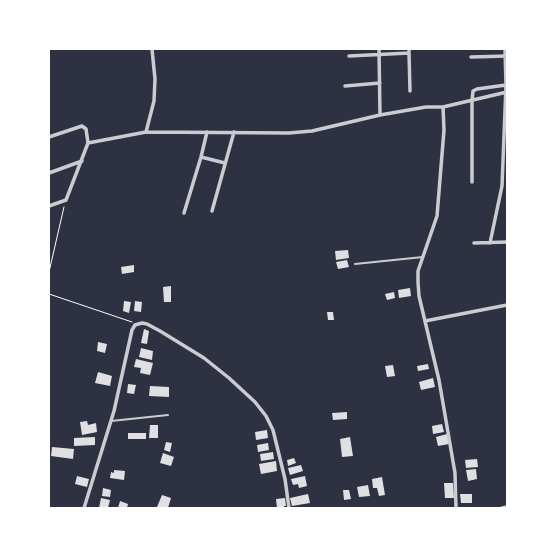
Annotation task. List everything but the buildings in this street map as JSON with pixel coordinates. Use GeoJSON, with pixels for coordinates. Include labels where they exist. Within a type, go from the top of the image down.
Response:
{"type":"FeatureCollection","features":[{"type":"Feature","properties":{"kind":"street"},"geometry":{"type":"LineString","coordinates":[[146,132],[154,101],[152,49]]}},
{"type":"Feature","properties":{"kind":"street"},"geometry":{"type":"LineString","coordinates":[[379,49],[380,115]]}},
{"type":"Feature","properties":{"kind":"street"},"geometry":{"type":"LineString","coordinates":[[490,243],[502,186],[506,92],[505,49]]}},
{"type":"Feature","properties":{"kind":"street"},"geometry":{"type":"LineString","coordinates":[[349,56],[380,55],[409,51],[410,91]]}},
{"type":"Feature","properties":{"kind":"street"},"geometry":{"type":"LineString","coordinates":[[471,57],[506,56]]}},
{"type":"Feature","properties":{"kind":"street"},"geometry":{"type":"LineString","coordinates":[[345,86],[380,83]]}},
{"type":"Feature","properties":{"kind":"street"},"geometry":{"type":"LineString","coordinates":[[472,182],[473,91],[506,85]]}},
{"type":"Feature","properties":{"kind":"street"},"geometry":{"type":"LineString","coordinates":[[88,143],[146,132],[289,133],[312,131],[380,115],[426,107],[442,108],[506,92]]}},
{"type":"Feature","properties":{"kind":"street"},"geometry":{"type":"LineString","coordinates":[[442,108],[444,130],[437,216],[422,257],[418,271],[418,282],[419,296],[441,388],[455,473],[456,508]]}},
{"type":"Feature","properties":{"kind":"street"},"geometry":{"type":"LineString","coordinates":[[49,137],[82,126],[86,129],[88,143],[66,200],[49,206]]}},
{"type":"Feature","properties":{"kind":"street"},"geometry":{"type":"LineString","coordinates":[[184,213],[207,132]]}},
{"type":"Feature","properties":{"kind":"street"},"geometry":{"type":"LineString","coordinates":[[212,211],[234,132]]}},
{"type":"Feature","properties":{"kind":"street"},"geometry":{"type":"LineString","coordinates":[[201,157],[225,163]]}},
{"type":"Feature","properties":{"kind":"street"},"geometry":{"type":"LineString","coordinates":[[49,173],[82,161]]}},
{"type":"Feature","properties":{"kind":"street"},"geometry":{"type":"LineString","coordinates":[[502,186],[507,187]]}},
{"type":"Feature","properties":{"kind":"street"},"geometry":{"type":"LineString","coordinates":[[474,243],[507,242]]}},
{"type":"Feature","properties":{"kind":"street"},"geometry":{"type":"LineString","coordinates":[[425,321],[507,305]]}},
{"type":"Feature","properties":{"kind":"street"},"geometry":{"type":"LineString","coordinates":[[84,508],[111,421],[133,326],[137,323],[147,324],[204,358],[229,378],[266,416],[273,430],[285,479],[289,508]]}},
{"type":"Feature","properties":{"kind":"street"},"geometry":{"type":"LineString","coordinates":[[502,508],[507,507]]}},
{"type":"Feature","properties":{"kind":"lane"},"geometry":{"type":"LineString","coordinates":[[355,264],[422,257]]}},
{"type":"Feature","properties":{"kind":"lane"},"geometry":{"type":"LineString","coordinates":[[111,421],[168,415]]}},
{"type":"Feature","properties":{"kind":"path"},"geometry":{"type":"LineString","coordinates":[[49,272],[66,200]]}},
{"type":"Feature","properties":{"kind":"path"},"geometry":{"type":"LineString","coordinates":[[49,294],[137,323]]}}]}
